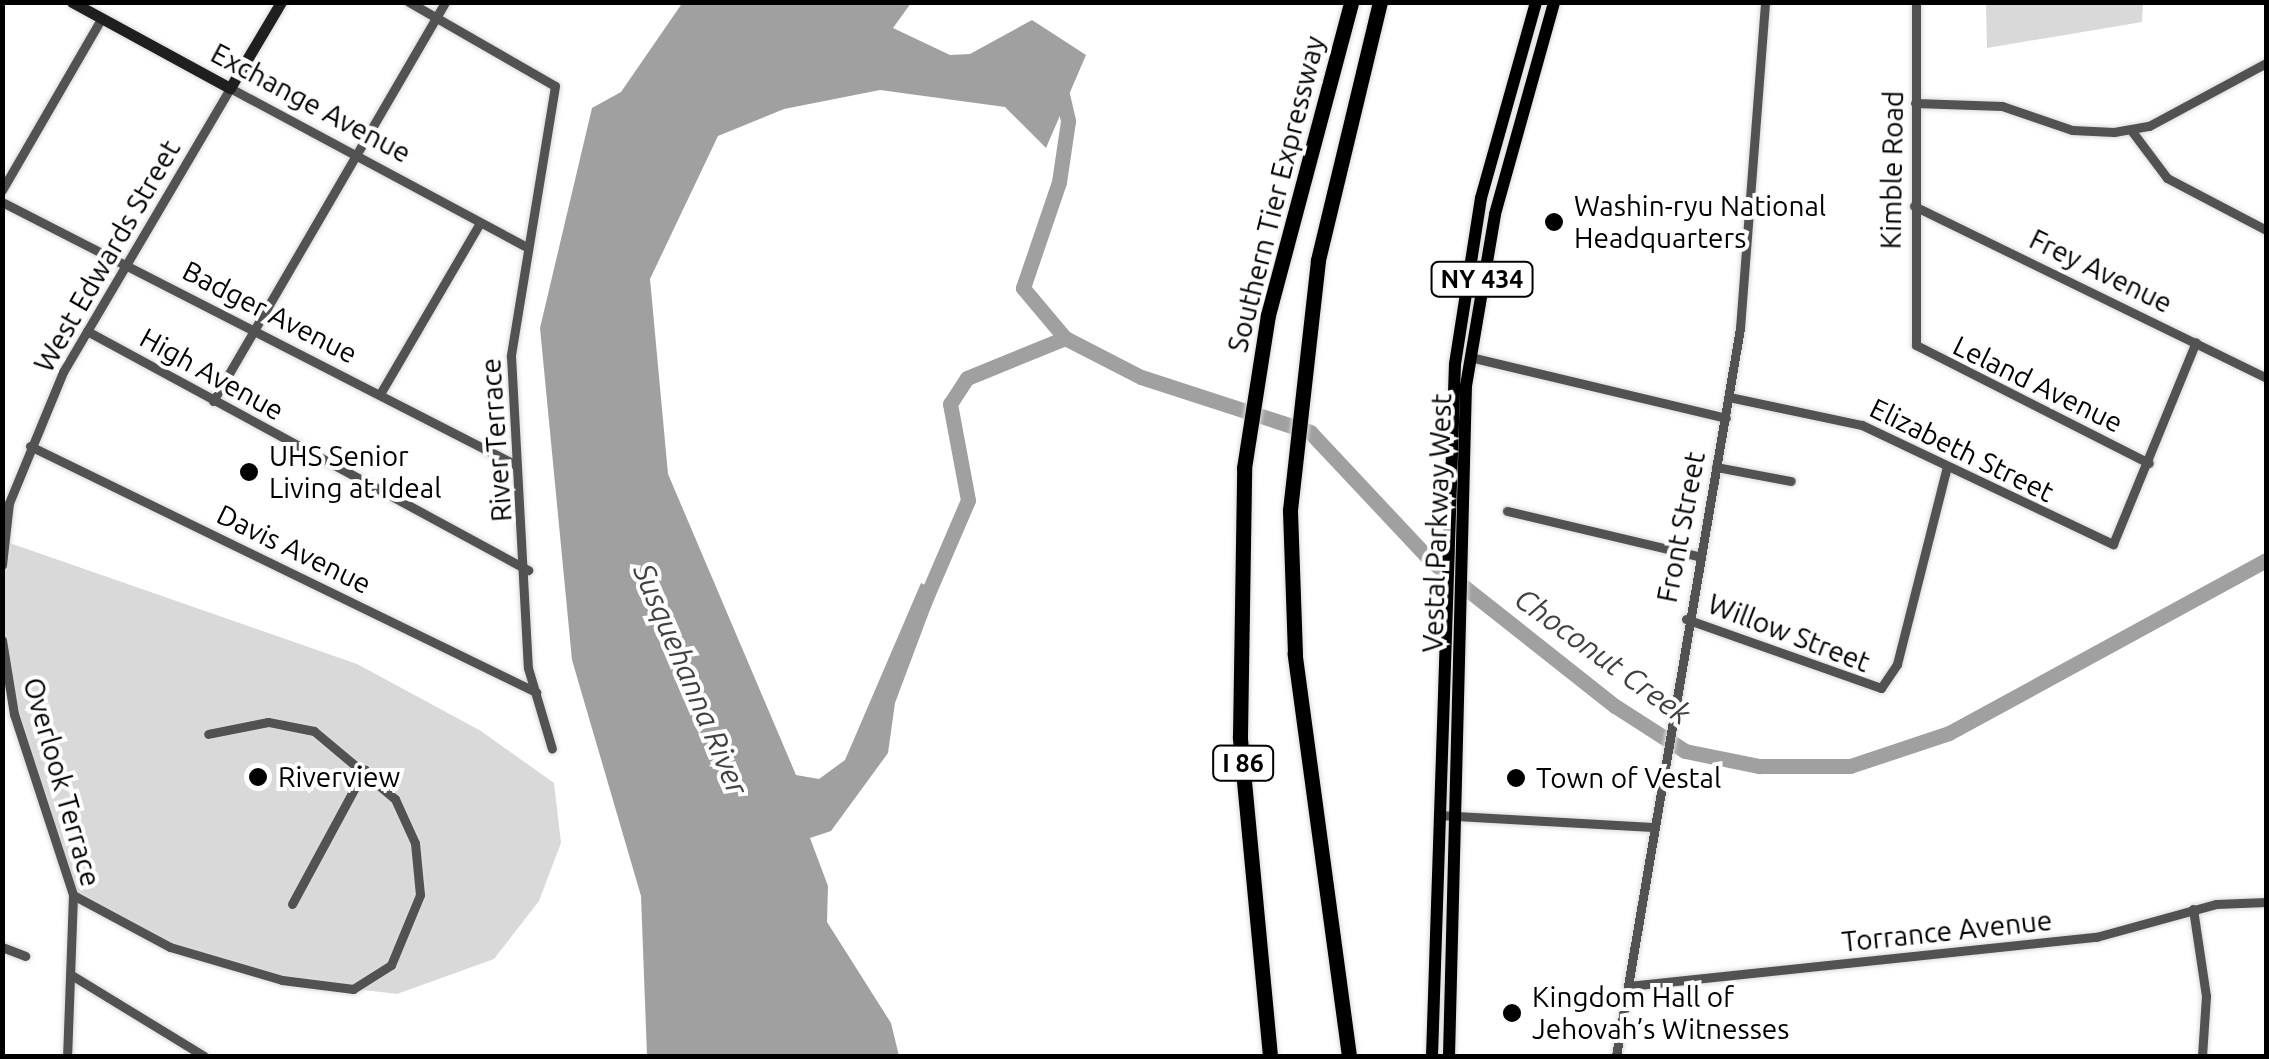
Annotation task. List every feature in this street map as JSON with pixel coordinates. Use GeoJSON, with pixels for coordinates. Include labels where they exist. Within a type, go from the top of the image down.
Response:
{"type":"FeatureCollection","features":[{"type":"Feature","properties":{"kind":"highway","name":"Southern Tier Expressway"},"geometry":{"type":"LineString","coordinates":[[1270,1056],[1240,736],[1244,468],[1258,368],[1352,2]]}},
{"type":"Feature","properties":{"kind":"highway","name":"Southern Tier Expressway"},"geometry":{"type":"LineString","coordinates":[[1349,1056],[1296,654],[1292,478],[1299,382],[1326,221],[1380,2]]}},
{"type":"Feature","properties":{"kind":"main road","name":"Vestal Parkway West"},"geometry":{"type":"LineString","coordinates":[[1432,1056],[1446,555],[1466,286],[1536,2]]}},
{"type":"Feature","properties":{"kind":"main road","name":"Vestal Parkway West"},"geometry":{"type":"LineString","coordinates":[[1449,1056],[1458,564],[1470,357],[1495,214],[1554,2]]}},
{"type":"Feature","properties":{"kind":"street","name":"Exchange Avenue"},"geometry":{"type":"LineString","coordinates":[[72,2],[526,247]]}},
{"type":"Feature","properties":{"kind":"street"},"geometry":{"type":"LineString","coordinates":[[230,88],[281,2]]}},
{"type":"Feature","properties":{"kind":"street"},"geometry":{"type":"LineString","coordinates":[[409,2],[436,17]]}},
{"type":"Feature","properties":{"kind":"street"},"geometry":{"type":"LineString","coordinates":[[213,401],[445,2]]}},
{"type":"Feature","properties":{"kind":"street","name":"Front Street"},"geometry":{"type":"LineString","coordinates":[[1616,1056],[1686,619],[1729,398],[1765,2]]}},
{"type":"Feature","properties":{"kind":"street","name":"Kimble Road"},"geometry":{"type":"LineString","coordinates":[[1913,338],[1916,2]]}},
{"type":"Feature","properties":{"kind":"street","name":"River Terrace"},"geometry":{"type":"LineString","coordinates":[[436,17],[545,72],[556,90],[526,247],[511,356],[516,465],[536,692],[552,750]]}},
{"type":"Feature","properties":{"kind":"street"},"geometry":{"type":"LineString","coordinates":[[2,190],[101,19]]}},
{"type":"Feature","properties":{"kind":"street"},"geometry":{"type":"LineString","coordinates":[[1915,103],[2002,106],[2072,130],[2132,130],[2266,63]]}},
{"type":"Feature","properties":{"kind":"street","name":"West Edwards Street"},"geometry":{"type":"LineString","coordinates":[[2,565],[9,503],[30,446],[87,332],[230,88]]}},
{"type":"Feature","properties":{"kind":"street"},"geometry":{"type":"LineString","coordinates":[[2132,130],[2168,178],[2266,230]]}},
{"type":"Feature","properties":{"kind":"street","name":"Badger Avenue"},"geometry":{"type":"LineString","coordinates":[[2,202],[516,465]]}},
{"type":"Feature","properties":{"kind":"street","name":"Frey Avenue"},"geometry":{"type":"LineString","coordinates":[[1914,206],[2266,378]]}},
{"type":"Feature","properties":{"kind":"street"},"geometry":{"type":"LineString","coordinates":[[380,394],[480,223]]}},
{"type":"Feature","properties":{"kind":"street","name":"High Avenue"},"geometry":{"type":"LineString","coordinates":[[87,332],[528,570]]}},
{"type":"Feature","properties":{"kind":"street","name":"Leland Avenue"},"geometry":{"type":"LineString","coordinates":[[1913,338],[1929,356],[2149,463]]}},
{"type":"Feature","properties":{"kind":"street"},"geometry":{"type":"LineString","coordinates":[[2149,463],[2196,342]]}},
{"type":"Feature","properties":{"kind":"street"},"geometry":{"type":"LineString","coordinates":[[1470,357],[1726,418]]}},
{"type":"Feature","properties":{"kind":"street","name":"Elizabeth Street"},"geometry":{"type":"LineString","coordinates":[[1729,398],[1845,419],[2113,544],[2149,463]]}},
{"type":"Feature","properties":{"kind":"street","name":"Davis Avenue"},"geometry":{"type":"LineString","coordinates":[[30,446],[536,692]]}},
{"type":"Feature","properties":{"kind":"street","name":"Willow Street"},"geometry":{"type":"LineString","coordinates":[[1686,619],[1882,688],[1897,664],[1947,466]]}},
{"type":"Feature","properties":{"kind":"street"},"geometry":{"type":"LineString","coordinates":[[1716,467],[1791,481]]}},
{"type":"Feature","properties":{"kind":"street"},"geometry":{"type":"LineString","coordinates":[[1507,510],[1697,556]]}},
{"type":"Feature","properties":{"kind":"street","name":"Overlook Terrace"},"geometry":{"type":"LineString","coordinates":[[2,640],[14,714],[74,895],[67,1056]]}},
{"type":"Feature","properties":{"kind":"street"},"geometry":{"type":"LineString","coordinates":[[74,895],[170,947],[312,986],[367,986],[408,936],[419,864],[402,811],[365,769],[332,740],[292,724],[208,734]]}},
{"type":"Feature","properties":{"kind":"street"},"geometry":{"type":"LineString","coordinates":[[292,904],[365,769]]}},
{"type":"Feature","properties":{"kind":"street"},"geometry":{"type":"LineString","coordinates":[[1438,816],[1653,826]]}},
{"type":"Feature","properties":{"kind":"street","name":"Torrance Avenue"},"geometry":{"type":"LineString","coordinates":[[1628,986],[2096,938],[2193,909],[2266,902]]}},
{"type":"Feature","properties":{"kind":"street"},"geometry":{"type":"LineString","coordinates":[[2193,909],[2206,996],[2202,1056]]}},
{"type":"Feature","properties":{"kind":"street"},"geometry":{"type":"LineString","coordinates":[[2,947],[25,956]]}},
{"type":"Feature","properties":{"kind":"street"},"geometry":{"type":"LineString","coordinates":[[73,976],[203,1056]]}},
{"type":"Feature","properties":{"kind":"shaded area"},"geometry":{"type":"Polygon","coordinates":[[[1986,2],[2143,3],[2142,22],[1987,48],[1986,2]]]}},
{"type":"Feature","properties":{"kind":"shaded area"},"geometry":{"type":"Polygon","coordinates":[[[4,541],[357,664],[481,731],[554,783],[561,843],[539,901],[494,959],[397,994],[282,980],[170,947],[73,895],[22,741],[3,636],[4,541]]]}},
{"type":"Feature","properties":{"kind":"water","name":"Susquehanna River"},"geometry":{"type":"Polygon","coordinates":[[[683,2],[911,3],[893,28],[950,55],[970,54],[1032,20],[1086,55],[1046,148],[1005,107],[880,90],[784,109],[718,136],[650,279],[668,474],[796,775],[819,779],[845,760],[921,583],[937,591],[895,703],[888,753],[831,831],[810,838],[828,886],[827,922],[891,1023],[899,1056],[647,1056],[641,896],[572,660],[540,328],[592,108],[621,92],[683,2]]]}},
{"type":"Feature","properties":{"kind":"waterway","name":"Choconut Creek"},"geometry":{"type":"LineString","coordinates":[[1061,90],[1068,121],[1059,182],[1023,288],[1065,338]]}},
{"type":"Feature","properties":{"kind":"waterway","name":"Choconut Creek"},"geometry":{"type":"LineString","coordinates":[[922,607],[968,500],[950,404],[967,378],[1065,338],[1141,377],[1310,432],[1430,560],[1615,706],[1685,751],[1759,766],[1850,766],[1949,733],[2266,560]]}},
{"type":"Feature","properties":{"kind":"place","name":"Washin-ryu National Headquarters"},"geometry":{"type":"Point","coordinates":[1554,222]}},
{"type":"Feature","properties":{"kind":"place","name":"UHS Senior Living at Ideal"},"geometry":{"type":"Point","coordinates":[249,472]}},
{"type":"Feature","properties":{"kind":"place","name":"Riverview"},"geometry":{"type":"Point","coordinates":[258,777]}},
{"type":"Feature","properties":{"kind":"place","name":"Town of Vestal"},"geometry":{"type":"Point","coordinates":[1516,778]}},
{"type":"Feature","properties":{"kind":"place","name":"Kingdom Hall of Jehovah’s Witnesses"},"geometry":{"type":"Point","coordinates":[1512,1013]}}]}
